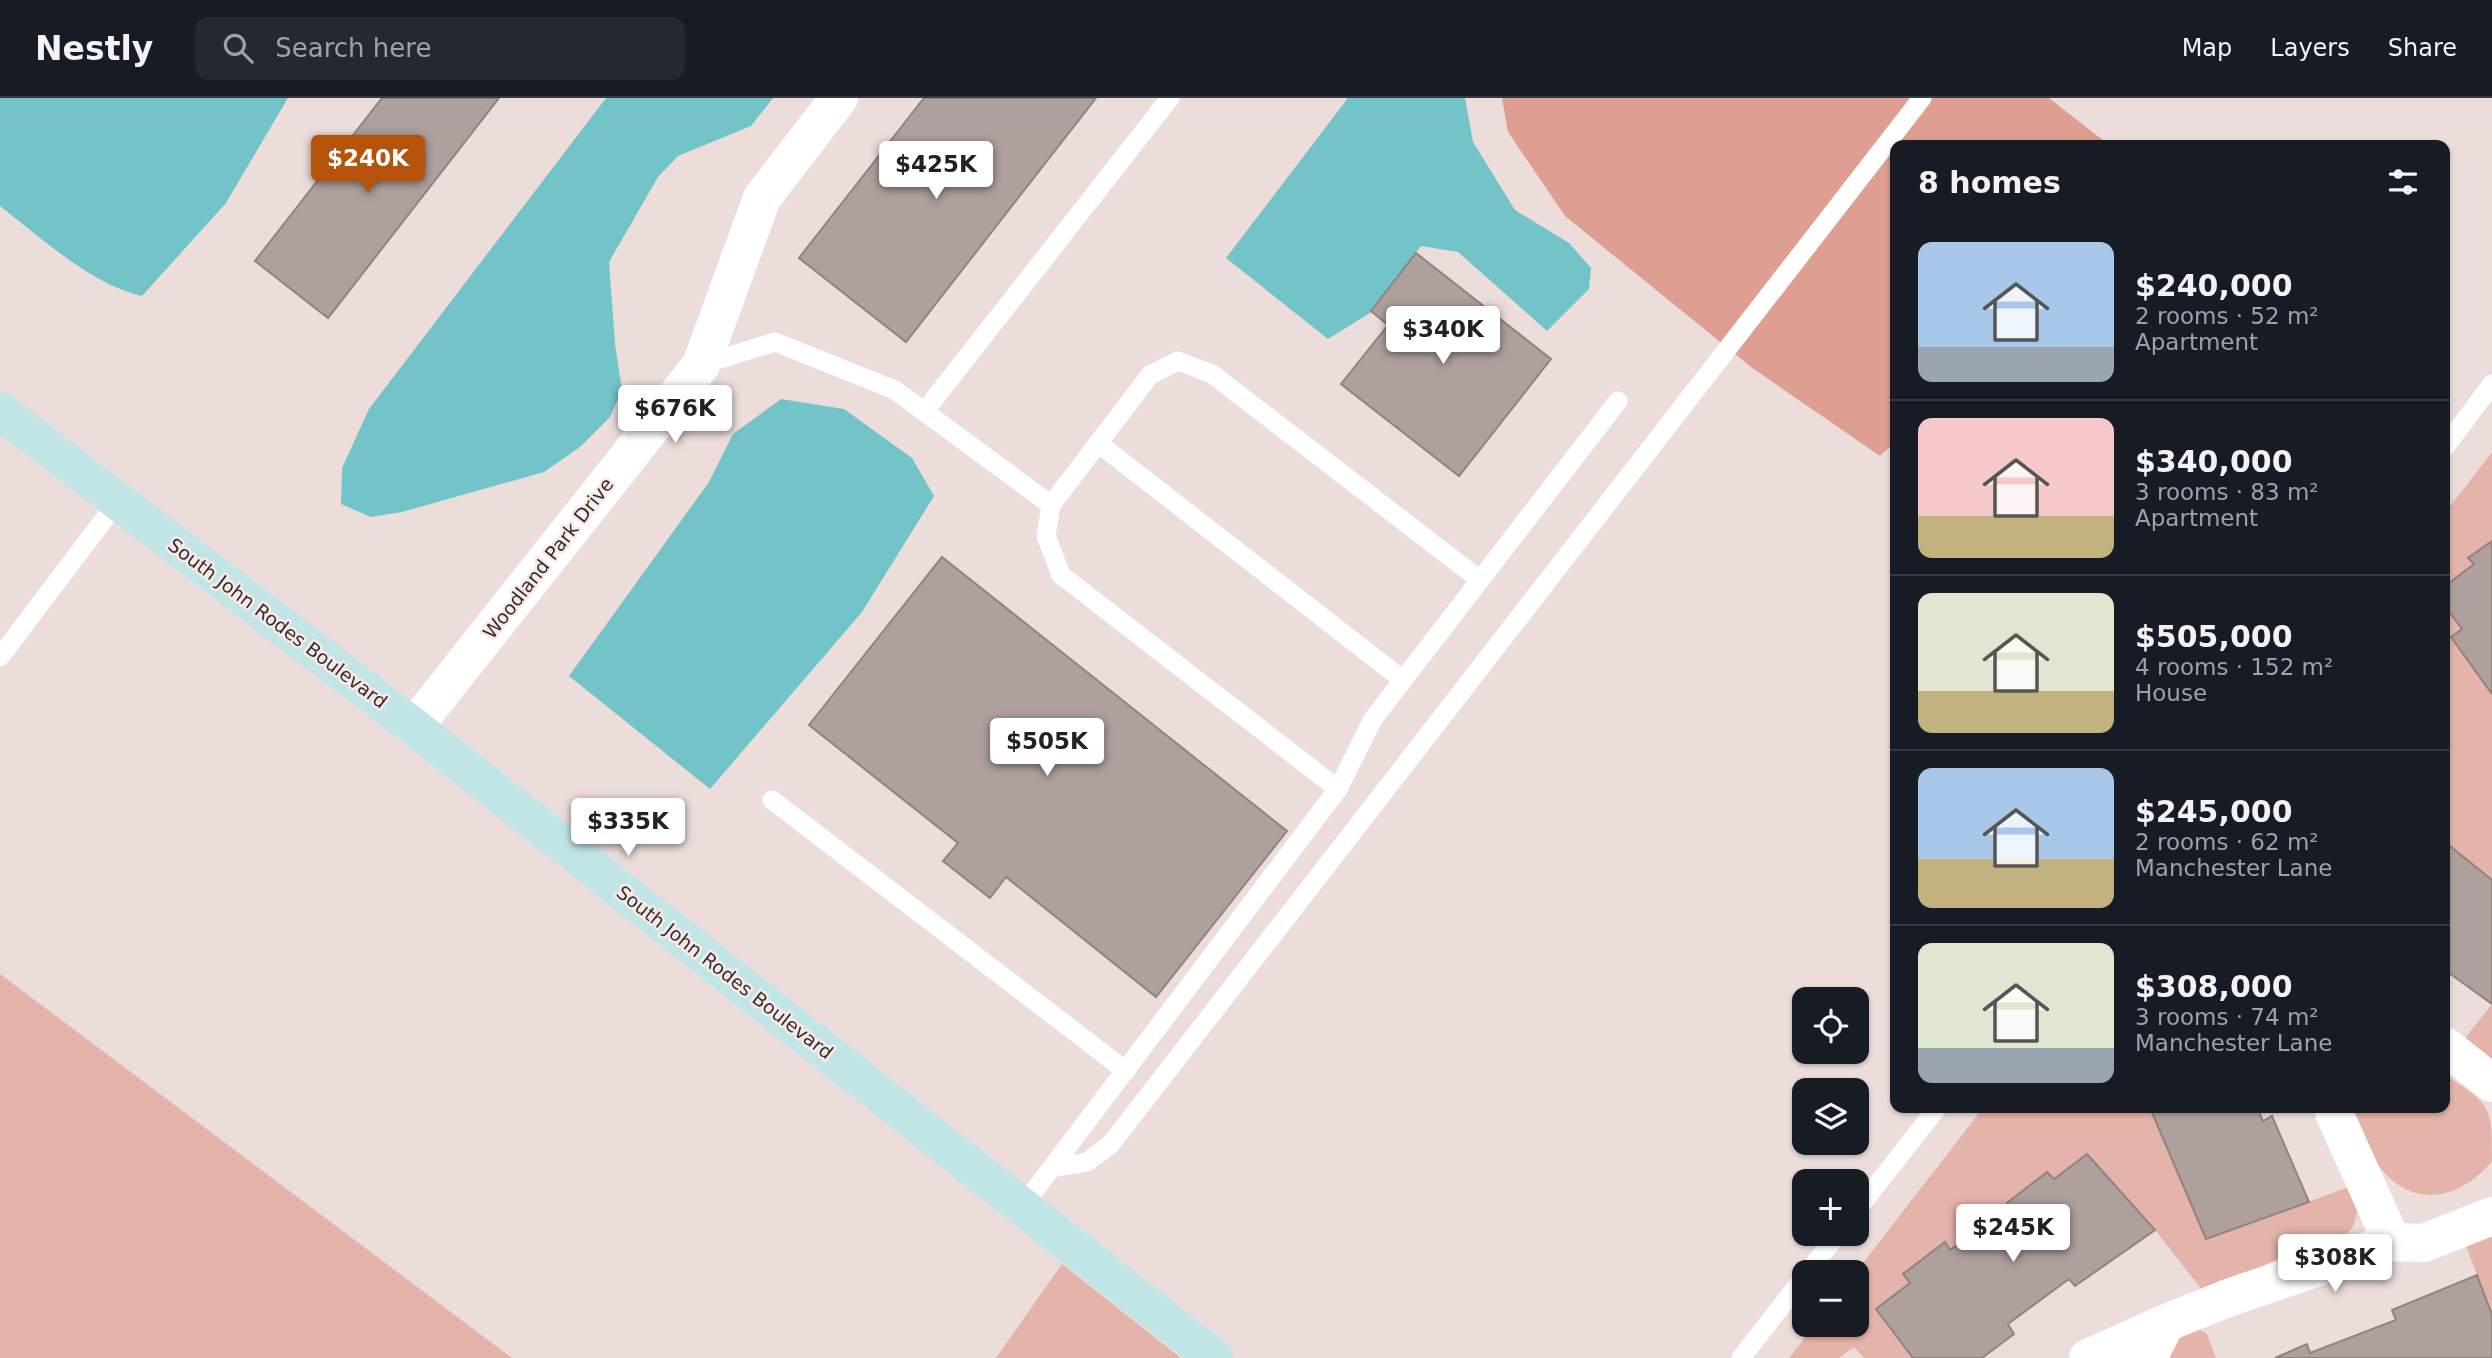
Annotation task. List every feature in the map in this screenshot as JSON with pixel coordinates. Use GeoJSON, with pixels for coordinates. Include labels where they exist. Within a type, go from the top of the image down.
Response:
{"type":"FeatureCollection","features":[{"type":"Feature","properties":{"kind":"main road","name":"South John Rodes Boulevard"},"geometry":{"type":"LineString","coordinates":[[0,411],[414,727],[1214,1358]]}},
{"type":"Feature","properties":{"kind":"street","name":"Woodland Park Drive"},"geometry":{"type":"LineString","coordinates":[[414,727],[701,365],[761,198],[839,98]]}},
{"type":"Feature","properties":{"kind":"street"},"geometry":{"type":"LineString","coordinates":[[2450,1050],[2492,1083]]}},
{"type":"Feature","properties":{"kind":"street"},"geometry":{"type":"LineString","coordinates":[[2334,1113],[2392,1242]]}},
{"type":"Feature","properties":{"kind":"street"},"geometry":{"type":"LineString","coordinates":[[2088,1358],[2228,1298],[2392,1242],[2424,1243],[2492,1216]]}},
{"type":"Feature","properties":{"kind":"street"},"geometry":{"type":"LineString","coordinates":[[2148,1358],[2166,1323]]}},
{"type":"Feature","properties":{"kind":"lane"},"geometry":{"type":"LineString","coordinates":[[924,412],[1170,98]]}},
{"type":"Feature","properties":{"kind":"lane"},"geometry":{"type":"LineString","coordinates":[[1052,1168],[1087,1162],[1110,1145],[1922,98]]}},
{"type":"Feature","properties":{"kind":"lane"},"geometry":{"type":"LineString","coordinates":[[701,365],[775,342],[895,390],[1051,505]]}},
{"type":"Feature","properties":{"kind":"lane"},"geometry":{"type":"LineString","coordinates":[[1338,789],[1061,575],[1046,536],[1051,505],[1150,374],[1178,360],[1212,374],[1480,580]]}},
{"type":"Feature","properties":{"kind":"lane"},"geometry":{"type":"LineString","coordinates":[[2450,440],[2492,384]]}},
{"type":"Feature","properties":{"kind":"lane"},"geometry":{"type":"LineString","coordinates":[[1023,1207],[1338,789],[1373,719],[1618,401]]}},
{"type":"Feature","properties":{"kind":"lane"},"geometry":{"type":"LineString","coordinates":[[1098,443],[1402,680]]}},
{"type":"Feature","properties":{"kind":"lane"},"geometry":{"type":"LineString","coordinates":[[0,657],[118,501]]}},
{"type":"Feature","properties":{"kind":"lane"},"geometry":{"type":"LineString","coordinates":[[772,800],[1126,1071]]}},
{"type":"Feature","properties":{"kind":"lane"},"geometry":{"type":"LineString","coordinates":[[1869,1195],[1933,1113]]}},
{"type":"Feature","properties":{"kind":"lane"},"geometry":{"type":"LineString","coordinates":[[1817,1260],[1829,1246]]}},
{"type":"Feature","properties":{"kind":"lane"},"geometry":{"type":"LineString","coordinates":[[1741,1358],[1792,1292]]}},
{"type":"Feature","properties":{"kind":"shaded area"},"geometry":{"type":"Polygon","coordinates":[[[1502,98],[2049,98],[2103,140],[1890,140],[1890,447],[1880,456],[1751,367],[1565,216],[1508,132],[1502,98]]]}},
{"type":"Feature","properties":{"kind":"shaded area"},"geometry":{"type":"Polygon","coordinates":[[[2492,452],[2492,541],[2468,558],[2474,564],[2450,582],[2450,507],[2492,452]]]}},
{"type":"Feature","properties":{"kind":"shaded area"},"geometry":{"type":"Polygon","coordinates":[[[2450,613],[2462,629],[2451,638],[2492,694],[2492,880],[2450,846],[2450,613]]]}},
{"type":"Feature","properties":{"kind":"shaded area"},"geometry":{"type":"Polygon","coordinates":[[[0,974],[512,1358],[0,1358],[0,974]]]}},
{"type":"Feature","properties":{"kind":"shaded area"},"geometry":{"type":"Polygon","coordinates":[[[2492,1004],[2492,1066],[2466,1045],[2466,1037],[2492,1004]]]}},
{"type":"Feature","properties":{"kind":"shaded area"},"geometry":{"type":"Polygon","coordinates":[[[2450,1079],[2481,1101],[2486,1109],[2490,1118],[2492,1161],[2479,1175],[2449,1192],[2418,1194],[2403,1188],[2389,1177],[2376,1162],[2353,1113],[2450,1113],[2450,1079]]]}},
{"type":"Feature","properties":{"kind":"shaded area"},"geometry":{"type":"Polygon","coordinates":[[[1979,1113],[2152,1113],[2206,1239],[2349,1187],[2356,1192],[2357,1214],[2353,1227],[2345,1235],[2304,1246],[2210,1292],[2202,1290],[2155,1230],[2054,1179],[2047,1172],[2008,1203],[2012,1209],[1988,1228],[1984,1225],[1950,1250],[1944,1242],[1904,1274],[1910,1283],[1877,1309],[1913,1358],[1864,1358],[1854,1347],[1839,1358],[1789,1358],[1806,1337],[1869,1337],[1869,1260],[1865,1260],[1979,1113]]]}},
{"type":"Feature","properties":{"kind":"shaded area"},"geometry":{"type":"Polygon","coordinates":[[[2492,1218],[2492,1315],[2464,1240],[2492,1218]]]}},
{"type":"Feature","properties":{"kind":"shaded area"},"geometry":{"type":"Polygon","coordinates":[[[1062,1264],[1181,1358],[996,1358],[1062,1264]]]}},
{"type":"Feature","properties":{"kind":"shaded area"},"geometry":{"type":"Polygon","coordinates":[[[2197,1328],[2207,1334],[2216,1358],[2164,1358],[2179,1336],[2197,1328]]]}},
{"type":"Feature","properties":{"kind":"water"},"geometry":{"type":"Polygon","coordinates":[[[0,98],[288,98],[226,203],[142,296],[104,282],[86,271],[0,206],[0,98]]]}},
{"type":"Feature","properties":{"kind":"water"},"geometry":{"type":"Polygon","coordinates":[[[606,98],[773,98],[751,126],[678,156],[658,177],[609,262],[615,344],[622,390],[610,417],[580,447],[544,472],[402,512],[371,517],[341,504],[342,468],[369,409],[606,98]]]}},
{"type":"Feature","properties":{"kind":"water"},"geometry":{"type":"Polygon","coordinates":[[[1348,98],[1465,98],[1473,142],[1515,210],[1569,243],[1591,268],[1589,289],[1547,331],[1458,252],[1421,246],[1373,311],[1328,339],[1226,258],[1348,98]]]}},
{"type":"Feature","properties":{"kind":"water"},"geometry":{"type":"Polygon","coordinates":[[[781,399],[844,409],[912,458],[934,496],[862,612],[710,789],[569,676],[709,482],[733,434],[781,399]]]}},
{"type":"Feature","properties":{"kind":"building"},"geometry":{"type":"Polygon","coordinates":[[[382,98],[499,98],[328,318],[255,261],[382,98]]]}},
{"type":"Feature","properties":{"kind":"building"},"geometry":{"type":"Polygon","coordinates":[[[924,98],[1096,98],[906,342],[799,258],[924,98]]]}},
{"type":"Feature","properties":{"kind":"building"},"geometry":{"type":"Polygon","coordinates":[[[1416,253],[1551,359],[1459,476],[1341,384],[1388,325],[1371,311],[1416,253]]]}},
{"type":"Feature","properties":{"kind":"building"},"geometry":{"type":"Polygon","coordinates":[[[2492,541],[2492,694],[2451,637],[2462,629],[2450,613],[2450,582],[2474,564],[2468,558],[2492,541]]]}},
{"type":"Feature","properties":{"kind":"building"},"geometry":{"type":"Polygon","coordinates":[[[942,557],[1287,831],[1156,997],[1006,877],[990,898],[943,861],[958,843],[809,725],[942,557]]]}},
{"type":"Feature","properties":{"kind":"building"},"geometry":{"type":"Polygon","coordinates":[[[2450,846],[2492,880],[2492,1004],[2450,974],[2450,846]]]}},
{"type":"Feature","properties":{"kind":"building"},"geometry":{"type":"Polygon","coordinates":[[[2152,1113],[2259,1113],[2263,1121],[2272,1116],[2309,1202],[2206,1239],[2152,1113]]]}},
{"type":"Feature","properties":{"kind":"building"},"geometry":{"type":"Polygon","coordinates":[[[2087,1154],[2155,1230],[2075,1286],[2069,1279],[2008,1324],[2014,1334],[1982,1358],[1913,1358],[1876,1309],[1910,1283],[1903,1274],[1945,1242],[1950,1250],[1984,1225],[1988,1228],[2012,1209],[2007,1203],[2047,1172],[2054,1179],[2087,1154]]]}},
{"type":"Feature","properties":{"kind":"building"},"geometry":{"type":"Polygon","coordinates":[[[2477,1275],[2492,1315],[2492,1358],[2275,1358],[2307,1344],[2310,1353],[2396,1320],[2392,1310],[2477,1275]]]}}]}
